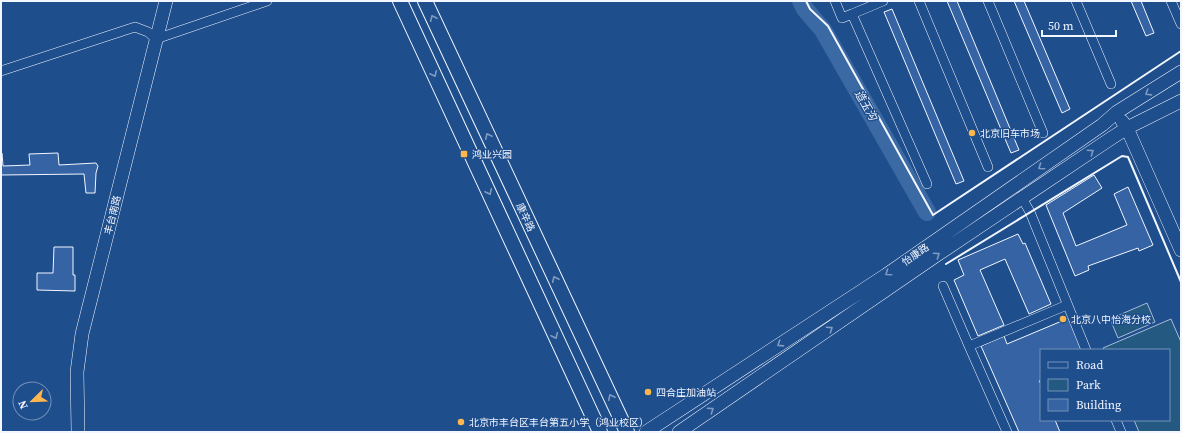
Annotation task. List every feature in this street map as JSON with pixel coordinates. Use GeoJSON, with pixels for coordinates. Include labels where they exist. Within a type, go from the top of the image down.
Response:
{"type":"FeatureCollection","features":[{"type":"Feature","properties":{"kind":"main road","name":"丰台南路"},"geometry":{"type":"LineString","coordinates":[[78,432],[77,372],[82,334],[166,1]]}},
{"type":"Feature","properties":{"kind":"main road"},"geometry":{"type":"LineString","coordinates":[[400,1],[600,432]]}},
{"type":"Feature","properties":{"kind":"main road","name":"康辛路"},"geometry":{"type":"LineString","coordinates":[[425,1],[627,432]]}},
{"type":"Feature","properties":{"kind":"main road","name":"怡康路"},"geometry":{"type":"LineString","coordinates":[[646,432],[886,275],[1117,112],[1181,72]]}},
{"type":"Feature","properties":{"kind":"main road","name":"怡康路"},"geometry":{"type":"LineString","coordinates":[[679,432],[1127,128],[1181,101]]}},
{"type":"Feature","properties":{"kind":"main road"},"geometry":{"type":"LineString","coordinates":[[1117,112],[1127,128],[1181,250]]}},
{"type":"Feature","properties":{"kind":"street"},"geometry":{"type":"LineString","coordinates":[[1,70],[135,27],[148,32],[156,39],[267,1]]}},
{"type":"Feature","properties":{"kind":"street"},"geometry":{"type":"LineString","coordinates":[[835,1],[842,18],[883,1]]}},
{"type":"Feature","properties":{"kind":"street"},"geometry":{"type":"LineString","coordinates":[[919,1],[988,167]]}},
{"type":"Feature","properties":{"kind":"street"},"geometry":{"type":"LineString","coordinates":[[988,1],[1043,133]]}},
{"type":"Feature","properties":{"kind":"street"},"geometry":{"type":"LineString","coordinates":[[1076,1],[1111,84]]}},
{"type":"Feature","properties":{"kind":"street"},"geometry":{"type":"LineString","coordinates":[[1172,1],[1181,24]]}},
{"type":"Feature","properties":{"kind":"street"},"geometry":{"type":"LineString","coordinates":[[852,14],[927,184]]}},
{"type":"Feature","properties":{"kind":"street"},"geometry":{"type":"LineString","coordinates":[[1022,198],[1030,212],[1086,349]]}},
{"type":"Feature","properties":{"kind":"street"},"geometry":{"type":"LineString","coordinates":[[943,286],[1007,432]]}},
{"type":"Feature","properties":{"kind":"street"},"geometry":{"type":"LineString","coordinates":[[969,346],[1067,305]]}},
{"type":"Feature","properties":{"kind":"street"},"geometry":{"type":"LineString","coordinates":[[1116,421],[1121,432]]}},
{"type":"Feature","properties":{"kind":"green space"},"geometry":{"type":"Polygon","coordinates":[[[1147,303],[1155,322],[1118,338],[1110,319],[1147,303]]]}},
{"type":"Feature","properties":{"kind":"green space"},"geometry":{"type":"Polygon","coordinates":[[[1171,319],[1181,342],[1181,432],[1139,432],[1134,421],[1170,421],[1170,349],[1103,348],[1171,319]]]}},
{"type":"Feature","properties":{"kind":"building"},"geometry":{"type":"Polygon","coordinates":[[[947,1],[957,1],[1019,150],[1011,153],[947,1]]]}},
{"type":"Feature","properties":{"kind":"building"},"geometry":{"type":"Polygon","coordinates":[[[1014,1],[1024,1],[1070,109],[1062,113],[1014,1]]]}},
{"type":"Feature","properties":{"kind":"building"},"geometry":{"type":"Polygon","coordinates":[[[1131,1],[1141,1],[1154,33],[1146,36],[1131,1]]]}},
{"type":"Feature","properties":{"kind":"building"},"geometry":{"type":"Polygon","coordinates":[[[892,9],[964,181],[956,184],[884,12],[892,9]]]}},
{"type":"Feature","properties":{"kind":"building"},"geometry":{"type":"Polygon","coordinates":[[[1,153],[3,166],[30,165],[29,154],[58,153],[59,165],[96,163],[98,166],[96,173],[95,193],[86,193],[84,174],[1,175],[1,153]]]}},
{"type":"Feature","properties":{"kind":"building"},"geometry":{"type":"Polygon","coordinates":[[[1094,175],[1102,188],[1063,213],[1076,246],[1127,225],[1114,194],[1128,187],[1153,245],[1139,251],[1138,248],[1088,266],[1089,270],[1075,276],[1046,205],[1094,175]]]}},
{"type":"Feature","properties":{"kind":"building"},"geometry":{"type":"Polygon","coordinates":[[[1018,234],[1023,244],[1025,243],[1051,304],[1029,314],[1005,259],[980,270],[1004,325],[978,336],[954,280],[964,275],[958,260],[1018,234]]]}},
{"type":"Feature","properties":{"kind":"building"},"geometry":{"type":"Polygon","coordinates":[[[54,247],[73,247],[73,275],[75,275],[75,291],[37,290],[37,273],[53,273],[54,247]]]}},
{"type":"Feature","properties":{"kind":"building"},"geometry":{"type":"Polygon","coordinates":[[[1069,318],[1083,349],[1040,349],[1040,421],[1055,421],[1060,432],[1019,432],[981,346],[1004,336],[1007,344],[1069,318]]]}},
{"type":"Feature","properties":{"kind":"waterway","name":"造玉沟"},"geometry":{"type":"LineString","coordinates":[[801,1],[805,9],[823,30],[927,212]]}},
{"type":"Feature","properties":{"kind":"wall"},"geometry":{"type":"LineString","coordinates":[[806,1],[810,9],[828,26],[933,215],[1181,51]]}},
{"type":"Feature","properties":{"kind":"wall"},"geometry":{"type":"LineString","coordinates":[[946,264],[1122,156],[1128,157],[1181,282]]}},
{"type":"Feature","properties":{"kind":"place","name":"北京旧车市场"},"geometry":{"type":"Point","coordinates":[972,133]}},
{"type":"Feature","properties":{"kind":"place","name":"鸿业兴园"},"geometry":{"type":"Point","coordinates":[464,154]}},
{"type":"Feature","properties":{"kind":"place","name":"北京八中怡海分校"},"geometry":{"type":"Point","coordinates":[1063,319]}},
{"type":"Feature","properties":{"kind":"place","name":"四合庄加油站"},"geometry":{"type":"Point","coordinates":[648,392]}},
{"type":"Feature","properties":{"kind":"place","name":"北京市丰台区丰台第五小学（鸿业校区）"},"geometry":{"type":"Point","coordinates":[461,422]}}]}
